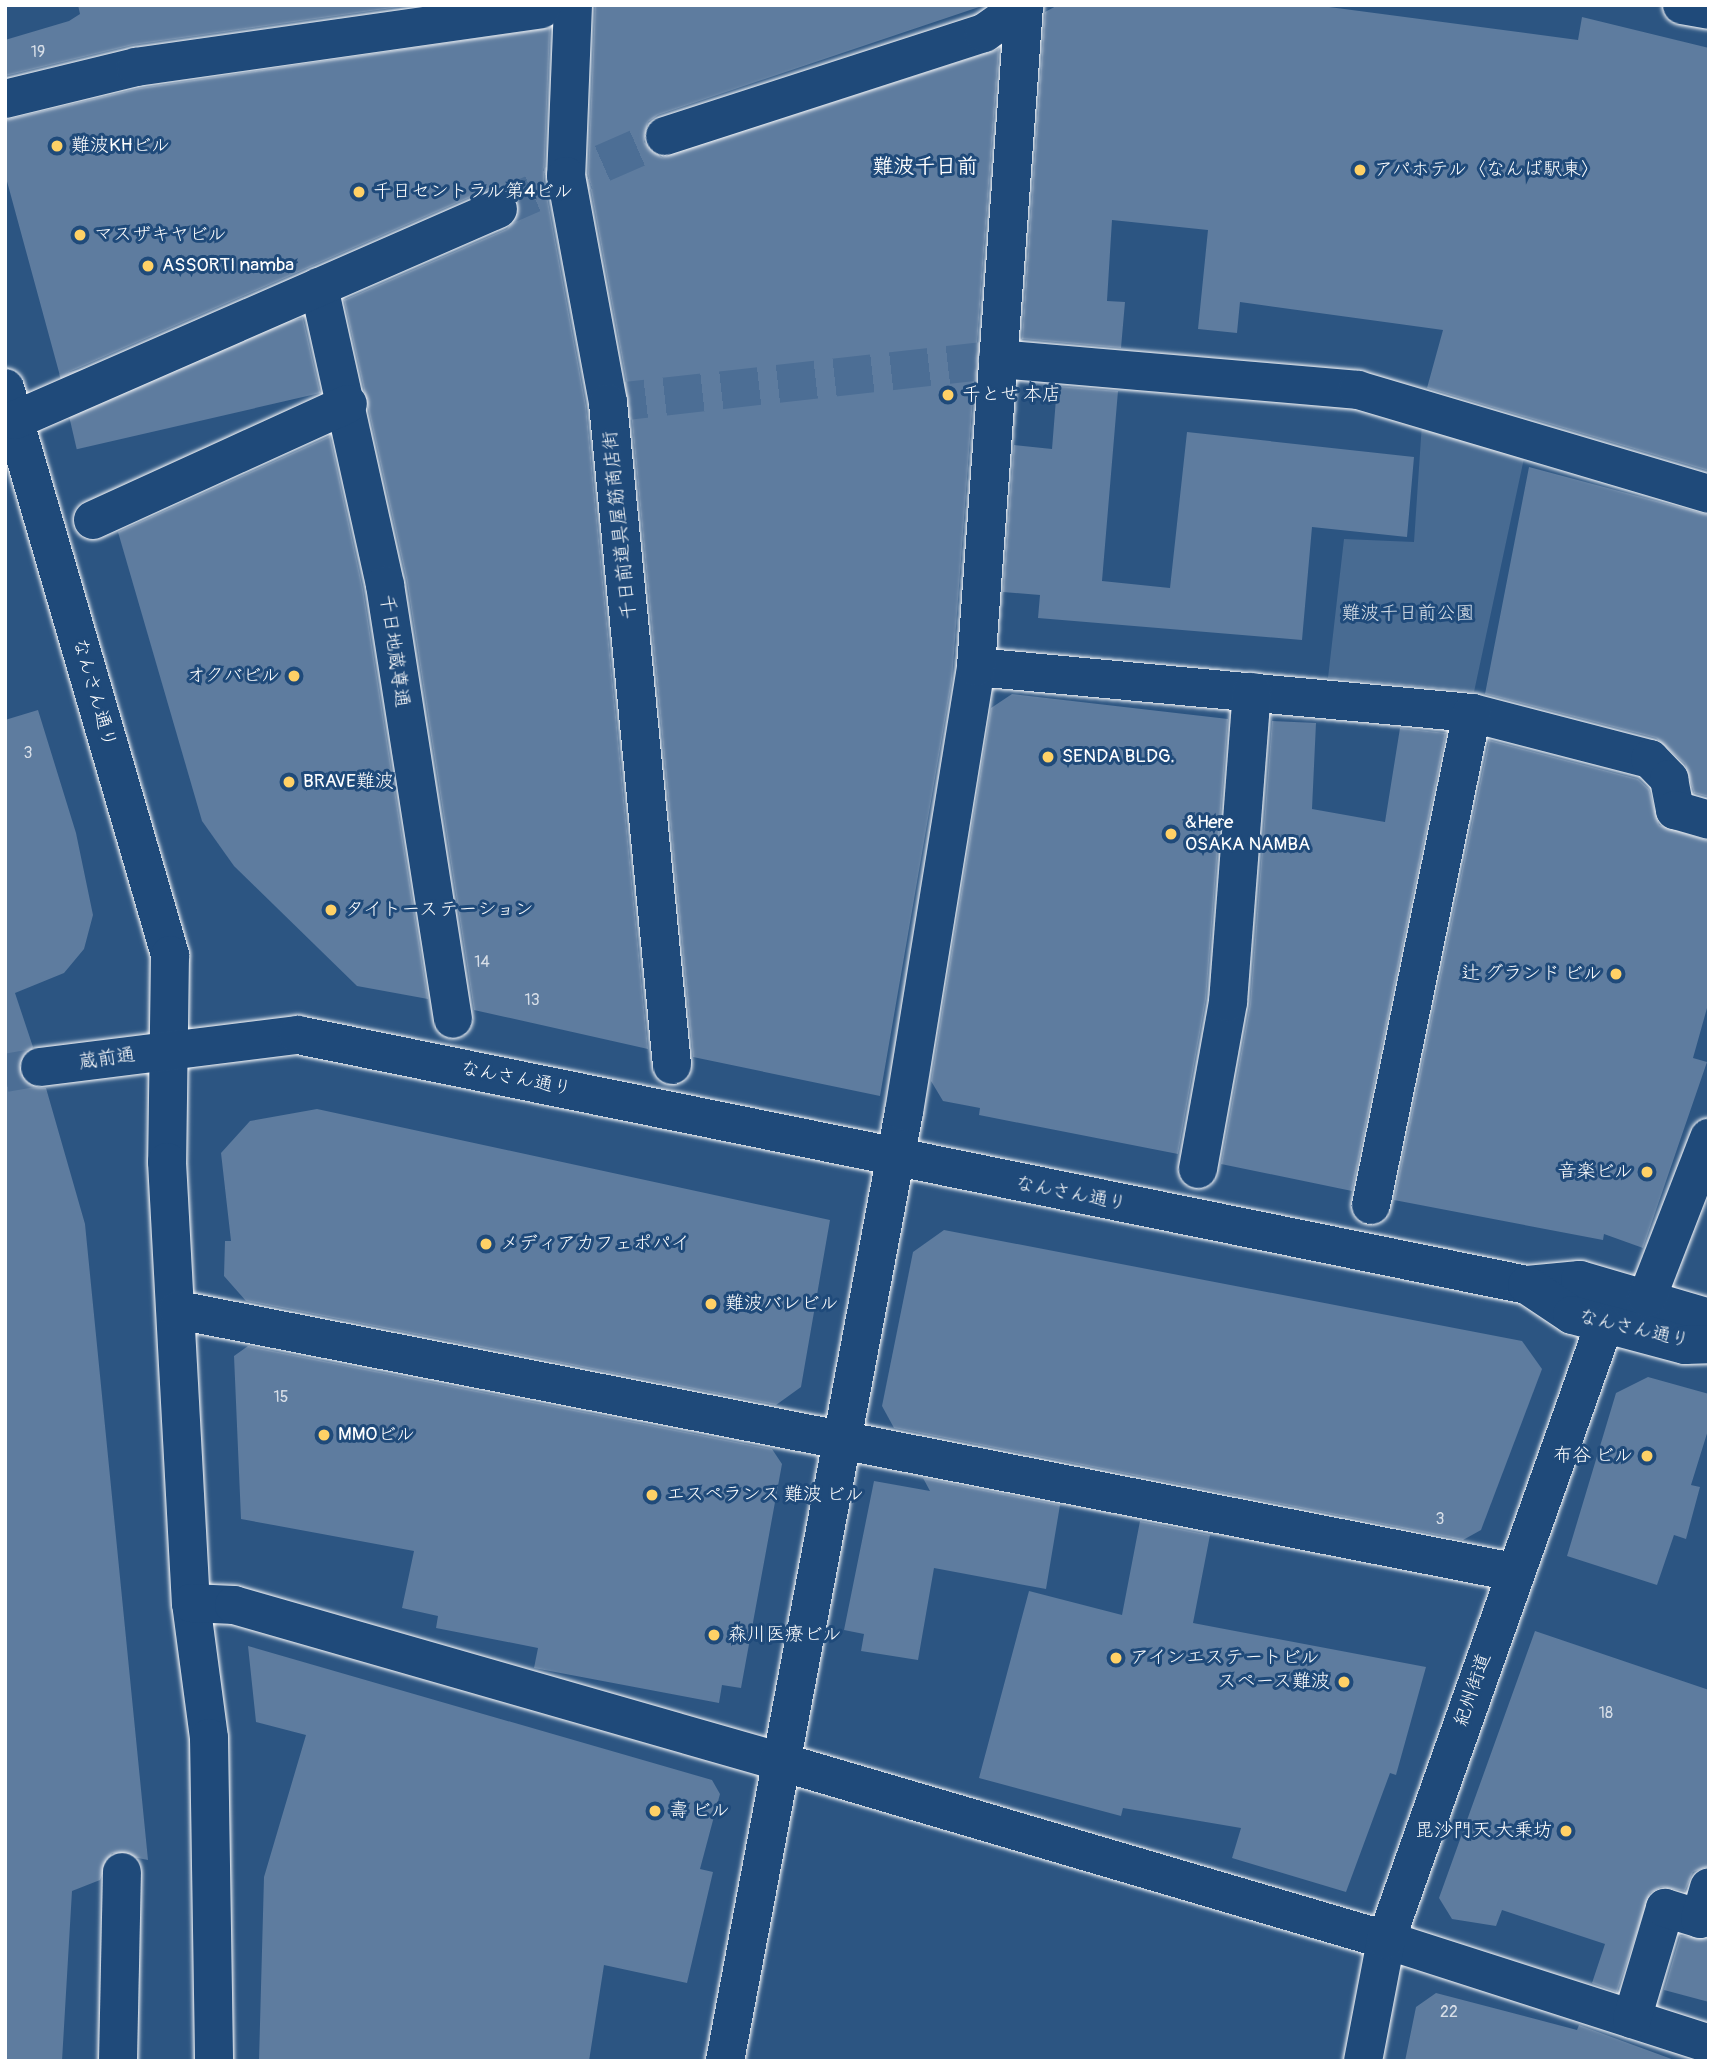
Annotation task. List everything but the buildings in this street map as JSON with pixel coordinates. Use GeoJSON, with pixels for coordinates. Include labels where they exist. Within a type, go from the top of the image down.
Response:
{"type":"FeatureCollection","features":[{"type":"Feature","properties":{"kind":"street"},"geometry":{"type":"LineString","coordinates":[[665,136],[984,33],[1024,5]]}},
{"type":"Feature","properties":{"kind":"street"},"geometry":{"type":"LineString","coordinates":[[725,2061],[778,1761],[893,1160],[976,667],[1024,5]]}},
{"type":"Feature","properties":{"kind":"street"},"geometry":{"type":"LineString","coordinates":[[1682,5],[1709,10]]}},
{"type":"Feature","properties":{"kind":"street"},"geometry":{"type":"LineString","coordinates":[[5,99],[136,67],[557,7]]}},
{"type":"Feature","properties":{"kind":"street","name":"千日前道具屋筋商店街"},"geometry":{"type":"LineString","coordinates":[[557,7],[566,176],[608,402],[671,1056]]}},
{"type":"Feature","properties":{"kind":"street"},"geometry":{"type":"LineString","coordinates":[[10,404],[319,287],[498,209]]}},
{"type":"Feature","properties":{"kind":"street","name":"千日地蔵尊通"},"geometry":{"type":"LineString","coordinates":[[319,287],[348,404],[385,585],[453,1019]]}},
{"type":"Feature","properties":{"kind":"street"},"geometry":{"type":"LineString","coordinates":[[998,359],[1358,390],[1709,494]]}},
{"type":"Feature","properties":{"kind":"street","name":"なんさん通り"},"geometry":{"type":"LineString","coordinates":[[10,404],[170,955],[174,1048],[298,1035],[893,1160],[1527,1284],[1580,1280],[1709,1318]]}},
{"type":"Feature","properties":{"kind":"street"},"geometry":{"type":"LineString","coordinates":[[93,520],[348,404]]}},
{"type":"Feature","properties":{"kind":"street"},"geometry":{"type":"LineString","coordinates":[[976,667],[1472,713],[1650,759],[1669,779],[1675,810],[1709,820]]}},
{"type":"Feature","properties":{"kind":"street"},"geometry":{"type":"LineString","coordinates":[[1198,1169],[1228,1002],[1252,692]]}},
{"type":"Feature","properties":{"kind":"street"},"geometry":{"type":"LineString","coordinates":[[1371,1205],[1472,713]]}},
{"type":"Feature","properties":{"kind":"street"},"geometry":{"type":"LineString","coordinates":[[174,1048],[167,1162],[178,1310],[191,1603],[209,1738],[214,2061]]}},
{"type":"Feature","properties":{"kind":"street","name":"蔵前通"},"geometry":{"type":"LineString","coordinates":[[40,1068],[174,1048]]}},
{"type":"Feature","properties":{"kind":"street"},"geometry":{"type":"LineString","coordinates":[[1647,1298],[1709,1138]]}},
{"type":"Feature","properties":{"kind":"street","name":"なんさん通り"},"geometry":{"type":"LineString","coordinates":[[1527,1284],[1572,1315],[1685,1345],[1709,1344]]}},
{"type":"Feature","properties":{"kind":"street"},"geometry":{"type":"LineString","coordinates":[[178,1310],[840,1437],[1514,1572]]}},
{"type":"Feature","properties":{"kind":"street","name":"紀州街道"},"geometry":{"type":"LineString","coordinates":[[1363,2061],[1386,1940],[1514,1572],[1604,1325]]}},
{"type":"Feature","properties":{"kind":"street"},"geometry":{"type":"LineString","coordinates":[[191,1603],[234,1605],[778,1761],[1386,1940],[1709,2044]]}},
{"type":"Feature","properties":{"kind":"street"},"geometry":{"type":"LineString","coordinates":[[118,2061],[121,1871]]}},
{"type":"Feature","properties":{"kind":"street"},"geometry":{"type":"LineString","coordinates":[[1632,2018],[1665,1908],[1700,1919],[1709,1887]]}},
{"type":"Feature","properties":{"kind":"green space","name":"難波千日前公園"},"geometry":{"type":"Polygon","coordinates":[[[1422,423],[1526,449],[1474,692],[1328,678],[1344,539],[1414,542],[1422,423]]]}},
{"type":"Feature","properties":{"kind":"tunnel"},"geometry":{"type":"LineString","coordinates":[[498,209],[665,136]]}},
{"type":"Feature","properties":{"kind":"tunnel"},"geometry":{"type":"LineString","coordinates":[[608,403],[998,359]]}},
{"type":"Feature","properties":{"kind":"tunnel"},"geometry":{"type":"LineString","coordinates":[[5,1073],[40,1067]]}},
{"type":"Feature","properties":{"kind":"place","name":"難波KHビル"},"geometry":{"type":"Point","coordinates":[57,146]}},
{"type":"Feature","properties":{"kind":"place","name":"アパホテル〈なんば駅東〉"},"geometry":{"type":"Point","coordinates":[1360,170]}},
{"type":"Feature","properties":{"kind":"place","name":"千日セントラル第4ビル"},"geometry":{"type":"Point","coordinates":[359,192]}},
{"type":"Feature","properties":{"kind":"place","name":"マスザキヤビル"},"geometry":{"type":"Point","coordinates":[80,235]}},
{"type":"Feature","properties":{"kind":"place","name":"ASSORTI namba"},"geometry":{"type":"Point","coordinates":[148,266]}},
{"type":"Feature","properties":{"kind":"place","name":"千とせ 本店"},"geometry":{"type":"Point","coordinates":[948,395]}},
{"type":"Feature","properties":{"kind":"place","name":"オクバビル"},"geometry":{"type":"Point","coordinates":[294,676]}},
{"type":"Feature","properties":{"kind":"place","name":"SENDA BLDG."},"geometry":{"type":"Point","coordinates":[1048,757]}},
{"type":"Feature","properties":{"kind":"place","name":"BRAVE難波"},"geometry":{"type":"Point","coordinates":[289,782]}},
{"type":"Feature","properties":{"kind":"place","name":"&Here OSAKA NAMBA"},"geometry":{"type":"Point","coordinates":[1171,834]}},
{"type":"Feature","properties":{"kind":"place","name":"タイトーステーション"},"geometry":{"type":"Point","coordinates":[331,910]}},
{"type":"Feature","properties":{"kind":"place","name":"辻 グランド ビル"},"geometry":{"type":"Point","coordinates":[1616,974]}},
{"type":"Feature","properties":{"kind":"place","name":"音楽ビル"},"geometry":{"type":"Point","coordinates":[1647,1172]}},
{"type":"Feature","properties":{"kind":"place","name":"メディアカフェポパイ"},"geometry":{"type":"Point","coordinates":[486,1244]}},
{"type":"Feature","properties":{"kind":"place","name":"難波バレビル"},"geometry":{"type":"Point","coordinates":[711,1304]}},
{"type":"Feature","properties":{"kind":"place","name":"MMOビル"},"geometry":{"type":"Point","coordinates":[324,1435]}},
{"type":"Feature","properties":{"kind":"place","name":"布谷 ビル"},"geometry":{"type":"Point","coordinates":[1647,1456]}},
{"type":"Feature","properties":{"kind":"place","name":"エスペランス 難波 ビル"},"geometry":{"type":"Point","coordinates":[652,1495]}},
{"type":"Feature","properties":{"kind":"place","name":"森川医療ビル"},"geometry":{"type":"Point","coordinates":[714,1635]}},
{"type":"Feature","properties":{"kind":"place","name":"アインエステートビル"},"geometry":{"type":"Point","coordinates":[1116,1658]}},
{"type":"Feature","properties":{"kind":"place","name":"スペース難波"},"geometry":{"type":"Point","coordinates":[1344,1682]}},
{"type":"Feature","properties":{"kind":"place","name":"壽 ビル"},"geometry":{"type":"Point","coordinates":[655,1811]}},
{"type":"Feature","properties":{"kind":"place","name":"毘沙門天 大乗坊"},"geometry":{"type":"Point","coordinates":[1566,1831]}},
{"type":"Feature","properties":{"kind":"district","name":"難波千日前"},"geometry":{"type":"Point","coordinates":[925,167]}}]}
